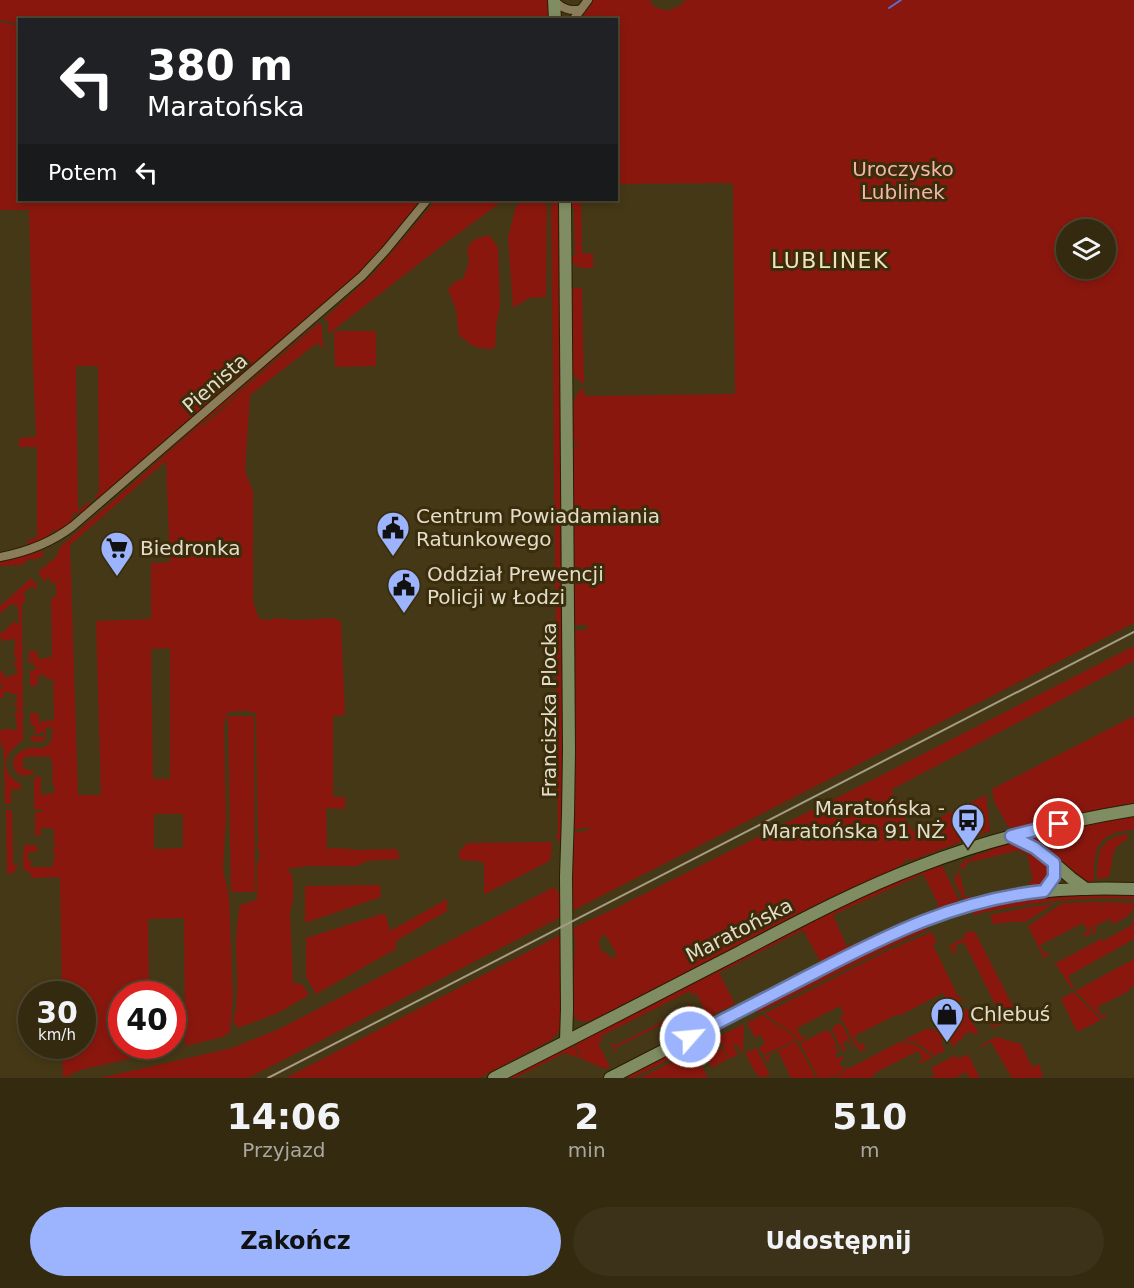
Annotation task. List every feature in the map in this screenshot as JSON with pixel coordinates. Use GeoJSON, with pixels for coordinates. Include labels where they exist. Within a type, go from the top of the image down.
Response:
{"type":"FeatureCollection","features":[{"type":"Feature","properties":{"kind":"street"},"geometry":{"type":"LineString","coordinates":[[554,0],[568,10],[581,9]]}},
{"type":"Feature","properties":{"kind":"street"},"geometry":{"type":"LineString","coordinates":[[554,0],[555,18]]}},
{"type":"Feature","properties":{"kind":"street"},"geometry":{"type":"LineString","coordinates":[[574,18],[588,0]]}},
{"type":"Feature","properties":{"kind":"street","name":"Pienista"},"geometry":{"type":"LineString","coordinates":[[0,557],[31,550],[45,544],[81,519],[362,276],[426,201]]}},
{"type":"Feature","properties":{"kind":"street","name":"Franciszka Plocka"},"geometry":{"type":"LineString","coordinates":[[565,201],[569,740],[566,1041]]}},
{"type":"Feature","properties":{"kind":"street","name":"Maratońska"},"geometry":{"type":"LineString","coordinates":[[494,1078],[821,910],[926,863],[1011,836],[1134,810]]}},
{"type":"Feature","properties":{"kind":"street"},"geometry":{"type":"LineString","coordinates":[[1011,836],[1035,848],[1086,889]]}},
{"type":"Feature","properties":{"kind":"street"},"geometry":{"type":"LineString","coordinates":[[1044,891],[1054,877],[1054,863]]}},
{"type":"Feature","properties":{"kind":"street"},"geometry":{"type":"LineString","coordinates":[[610,1078],[924,920],[975,904],[1021,894],[1086,889],[1134,889]]}},
{"type":"Feature","properties":{"kind":"street"},"geometry":{"type":"LineString","coordinates":[[567,1015],[578,1024],[592,1028]]}},
{"type":"Feature","properties":{"kind":"green space"},"geometry":{"type":"Polygon","coordinates":[[[0,0],[548,0],[549,18],[18,18],[18,24],[0,20],[0,0]]]}},
{"type":"Feature","properties":{"kind":"green space","name":"Uroczysko Lublinek"},"geometry":{"type":"Polygon","coordinates":[[[592,0],[650,0],[653,6],[667,11],[686,0],[1134,0],[1134,623],[572,911],[573,833],[589,830],[589,827],[574,830],[574,630],[587,630],[587,625],[574,625],[573,447],[580,444],[573,443],[574,402],[579,390],[584,389],[585,396],[735,394],[733,183],[618,184],[618,18],[581,18],[592,4],[592,0]]]}},
{"type":"Feature","properties":{"kind":"green space"},"geometry":{"type":"Polygon","coordinates":[[[0,22],[18,26],[18,201],[422,201],[366,267],[98,500],[94,497],[99,492],[98,366],[76,366],[78,511],[90,501],[90,506],[80,515],[77,512],[72,515],[73,521],[56,533],[54,530],[51,531],[52,535],[29,546],[27,541],[37,537],[37,447],[19,447],[19,438],[36,437],[29,210],[0,210],[0,22]]]}},
{"type":"Feature","properties":{"kind":"green space"},"geometry":{"type":"Polygon","coordinates":[[[435,201],[503,201],[330,333],[328,332],[328,321],[324,319],[374,273],[435,201]]]}},
{"type":"Feature","properties":{"kind":"green space"},"geometry":{"type":"Polygon","coordinates":[[[522,201],[544,201],[547,206],[546,297],[529,298],[513,308],[508,237],[516,206],[522,201]]]}},
{"type":"Feature","properties":{"kind":"green space"},"geometry":{"type":"Polygon","coordinates":[[[551,201],[562,201],[566,755],[560,843],[556,837],[558,833],[551,201]]]}},
{"type":"Feature","properties":{"kind":"green space"},"geometry":{"type":"Polygon","coordinates":[[[572,201],[581,201],[582,253],[593,254],[593,268],[576,266],[571,260],[570,256],[575,256],[574,208],[569,208],[572,201]]]}},
{"type":"Feature","properties":{"kind":"green space"},"geometry":{"type":"Polygon","coordinates":[[[489,235],[498,247],[500,306],[494,349],[475,346],[459,335],[456,310],[448,289],[456,281],[463,279],[469,262],[467,249],[473,240],[489,235]]]}},
{"type":"Feature","properties":{"kind":"green space"},"geometry":{"type":"Polygon","coordinates":[[[582,288],[584,383],[579,382],[580,380],[573,373],[572,290],[582,288]]]}},
{"type":"Feature","properties":{"kind":"green space"},"geometry":{"type":"Polygon","coordinates":[[[317,322],[236,395],[146,470],[313,324],[317,322]]]}},
{"type":"Feature","properties":{"kind":"green space"},"geometry":{"type":"Polygon","coordinates":[[[319,323],[321,324],[323,349],[317,343],[250,395],[245,471],[253,492],[253,601],[259,619],[334,618],[341,622],[345,715],[333,716],[333,797],[345,797],[345,809],[326,808],[327,849],[397,849],[400,859],[367,861],[357,866],[307,866],[287,869],[293,881],[290,913],[293,983],[302,984],[309,995],[278,1013],[238,1028],[233,1021],[237,992],[238,920],[240,905],[257,900],[257,866],[260,853],[257,846],[259,838],[256,714],[249,711],[228,712],[224,725],[226,818],[223,870],[229,896],[233,995],[230,1032],[223,1037],[186,1046],[184,918],[148,919],[149,981],[108,981],[108,1059],[128,1059],[81,1070],[63,1078],[62,1059],[96,1059],[96,981],[62,981],[60,877],[31,878],[31,873],[24,870],[23,865],[24,845],[37,846],[37,852],[28,854],[31,867],[53,867],[55,859],[54,829],[42,827],[41,835],[35,836],[35,814],[43,812],[34,809],[34,779],[41,777],[42,795],[54,793],[51,757],[23,758],[23,769],[34,771],[25,776],[17,773],[13,764],[17,754],[23,750],[47,746],[51,741],[52,727],[46,727],[46,738],[43,741],[34,742],[30,739],[31,736],[45,737],[44,732],[31,734],[35,733],[35,726],[31,726],[30,713],[38,713],[39,722],[54,720],[53,679],[46,679],[45,675],[39,675],[37,686],[30,686],[30,671],[35,670],[34,663],[29,663],[29,651],[37,651],[38,659],[52,657],[51,598],[56,597],[56,583],[50,583],[50,578],[46,578],[45,583],[38,572],[56,557],[60,547],[200,425],[204,425],[319,323]],[[166,461],[70,545],[78,795],[101,795],[96,621],[151,619],[151,563],[170,562],[166,461]],[[170,648],[151,649],[153,779],[170,779],[170,648]],[[154,814],[154,849],[183,848],[183,814],[154,814]]]}},
{"type":"Feature","properties":{"kind":"green space"},"geometry":{"type":"Polygon","coordinates":[[[334,331],[376,331],[376,366],[335,367],[334,331]]]}},
{"type":"Feature","properties":{"kind":"green space"},"geometry":{"type":"Polygon","coordinates":[[[41,551],[45,554],[38,559],[29,559],[22,565],[0,566],[0,562],[41,551]]]}},
{"type":"Feature","properties":{"kind":"green space"},"geometry":{"type":"Polygon","coordinates":[[[31,578],[37,585],[36,590],[32,586],[23,594],[26,598],[22,605],[23,740],[8,754],[6,763],[9,774],[21,785],[21,789],[11,790],[11,804],[5,804],[4,751],[0,741],[0,731],[2,729],[17,730],[15,712],[17,712],[17,706],[14,703],[17,702],[17,694],[4,692],[3,698],[0,698],[2,686],[0,672],[3,671],[4,677],[17,674],[16,666],[14,666],[16,662],[15,639],[1,641],[0,631],[2,633],[15,621],[19,624],[18,606],[12,603],[0,614],[0,606],[31,578]]]}},
{"type":"Feature","properties":{"kind":"green space"},"geometry":{"type":"Polygon","coordinates":[[[1134,646],[1134,661],[891,790],[912,831],[986,795],[990,831],[910,861],[909,858],[904,860],[905,863],[898,866],[899,868],[830,899],[591,1021],[580,1021],[572,1014],[575,942],[573,928],[882,775],[1134,646]],[[605,934],[600,936],[602,939],[598,942],[602,952],[608,954],[611,959],[617,955],[605,934]]]}},
{"type":"Feature","properties":{"kind":"green space"},"geometry":{"type":"Polygon","coordinates":[[[228,716],[254,716],[255,892],[231,892],[228,716]]]}},
{"type":"Feature","properties":{"kind":"green space"},"geometry":{"type":"Polygon","coordinates":[[[1134,716],[1134,805],[1017,828],[1008,827],[994,801],[992,789],[1134,716]]]}},
{"type":"Feature","properties":{"kind":"green space"},"geometry":{"type":"Polygon","coordinates":[[[6,810],[12,810],[13,865],[17,865],[13,873],[7,874],[6,810]]]}},
{"type":"Feature","properties":{"kind":"green space"},"geometry":{"type":"Polygon","coordinates":[[[1134,816],[1134,829],[1113,834],[1100,844],[1095,856],[1094,883],[1077,877],[1026,838],[1068,828],[1134,816]]]}},
{"type":"Feature","properties":{"kind":"green space"},"geometry":{"type":"Polygon","coordinates":[[[1127,834],[1128,839],[1115,850],[1109,876],[1097,879],[1099,854],[1105,843],[1117,836],[1127,834]]]}},
{"type":"Feature","properties":{"kind":"green space"},"geometry":{"type":"Polygon","coordinates":[[[552,842],[551,859],[546,863],[485,894],[484,863],[461,860],[458,853],[467,843],[552,842]]]}},
{"type":"Feature","properties":{"kind":"green space"},"geometry":{"type":"Polygon","coordinates":[[[1011,842],[1019,844],[1048,863],[1052,872],[1040,887],[1032,887],[1028,882],[1033,881],[1027,853],[1022,854],[1021,850],[966,863],[966,867],[959,869],[968,858],[968,860],[973,856],[990,851],[990,848],[1011,842]]]}},
{"type":"Feature","properties":{"kind":"green space"},"geometry":{"type":"Polygon","coordinates":[[[941,864],[960,902],[934,909],[939,906],[923,874],[833,915],[847,947],[927,912],[927,914],[817,966],[815,965],[820,961],[803,930],[719,973],[735,1004],[708,1017],[696,993],[692,995],[690,991],[601,1036],[602,1041],[598,1043],[610,1067],[606,1069],[583,1060],[574,1043],[829,912],[941,864]]]}},
{"type":"Feature","properties":{"kind":"green space"},"geometry":{"type":"Polygon","coordinates":[[[959,869],[965,897],[970,896],[969,899],[964,901],[954,880],[956,873],[959,883],[959,869]]]}},
{"type":"Feature","properties":{"kind":"green space"},"geometry":{"type":"Polygon","coordinates":[[[380,885],[381,897],[305,923],[305,886],[380,885]]]}},
{"type":"Feature","properties":{"kind":"green space"},"geometry":{"type":"Polygon","coordinates":[[[554,887],[560,894],[561,917],[248,1078],[100,1078],[232,1048],[279,1029],[554,887]]]}},
{"type":"Feature","properties":{"kind":"green space"},"geometry":{"type":"Polygon","coordinates":[[[1096,894],[1134,894],[1134,899],[1053,901],[974,915],[972,911],[1030,899],[1096,894]]]}},
{"type":"Feature","properties":{"kind":"green space"},"geometry":{"type":"Polygon","coordinates":[[[447,899],[447,911],[396,941],[396,949],[316,994],[306,977],[306,938],[385,913],[390,931],[447,899]]]}},
{"type":"Feature","properties":{"kind":"green space"},"geometry":{"type":"Polygon","coordinates":[[[1103,902],[1099,914],[1104,902],[1134,903],[1134,907],[1127,916],[1113,924],[1110,919],[1095,926],[1097,931],[1092,933],[1091,926],[1089,927],[1091,934],[1085,937],[1083,934],[1088,932],[1083,923],[1040,945],[1044,954],[1048,952],[1049,955],[1043,957],[1028,926],[1063,903],[1103,902]]]}},
{"type":"Feature","properties":{"kind":"green space"},"geometry":{"type":"Polygon","coordinates":[[[1054,904],[1025,922],[993,924],[990,915],[1030,907],[1054,904]]]}},
{"type":"Feature","properties":{"kind":"green space"},"geometry":{"type":"Polygon","coordinates":[[[1134,917],[1134,939],[1068,976],[1074,988],[1072,989],[1053,960],[1056,963],[1101,939],[1103,941],[1132,925],[1134,917]]]}},
{"type":"Feature","properties":{"kind":"green space"},"geometry":{"type":"Polygon","coordinates":[[[921,928],[929,929],[758,1013],[756,1010],[876,949],[921,928]]]}},
{"type":"Feature","properties":{"kind":"green space"},"geometry":{"type":"Polygon","coordinates":[[[965,931],[975,932],[1018,1016],[994,1028],[989,1023],[992,1022],[994,1026],[1003,1020],[964,942],[954,946],[957,952],[954,954],[949,946],[965,937],[967,933],[965,931]]]}},
{"type":"Feature","properties":{"kind":"green space"},"geometry":{"type":"Polygon","coordinates":[[[931,932],[937,941],[933,945],[960,1000],[966,999],[945,1008],[943,1005],[948,1002],[943,993],[854,1036],[859,1045],[863,1043],[866,1050],[857,1048],[840,1020],[839,1018],[844,1015],[840,1006],[797,1028],[801,1037],[806,1038],[799,1042],[795,1035],[764,1014],[881,954],[931,932]]]}},
{"type":"Feature","properties":{"kind":"green space"},"geometry":{"type":"Polygon","coordinates":[[[560,935],[561,970],[563,971],[561,1029],[551,1040],[479,1078],[286,1078],[560,935]]]}},
{"type":"Feature","properties":{"kind":"green space"},"geometry":{"type":"Polygon","coordinates":[[[1134,959],[1134,986],[1129,991],[1097,1007],[1101,1016],[1106,1014],[1107,1016],[1102,1019],[1075,991],[1134,959]]]}},
{"type":"Feature","properties":{"kind":"green space"},"geometry":{"type":"Polygon","coordinates":[[[1073,992],[1101,1020],[1077,1032],[1061,999],[1057,1001],[1073,992]]]}},
{"type":"Feature","properties":{"kind":"green space"},"geometry":{"type":"Polygon","coordinates":[[[687,1003],[690,1004],[693,1014],[690,1010],[615,1048],[617,1052],[615,1052],[612,1042],[614,1046],[689,1008],[687,1003]]]}},
{"type":"Feature","properties":{"kind":"green space"},"geometry":{"type":"Polygon","coordinates":[[[962,1010],[972,1011],[973,1013],[969,1016],[978,1032],[982,1030],[974,1035],[971,1031],[962,1036],[963,1039],[955,1043],[956,1046],[953,1047],[948,1037],[941,1043],[945,1051],[939,1054],[936,1049],[938,1054],[935,1056],[915,1042],[902,1041],[928,1028],[931,1033],[929,1027],[933,1031],[964,1015],[962,1010]]]}},
{"type":"Feature","properties":{"kind":"green space"},"geometry":{"type":"Polygon","coordinates":[[[762,1015],[794,1036],[796,1040],[763,1055],[759,1047],[765,1044],[761,1035],[755,1038],[747,1023],[762,1015]]]}},
{"type":"Feature","properties":{"kind":"green space"},"geometry":{"type":"Polygon","coordinates":[[[839,1023],[853,1047],[848,1040],[843,1043],[846,1050],[843,1052],[832,1030],[839,1023]]]}},
{"type":"Feature","properties":{"kind":"green space"},"geometry":{"type":"Polygon","coordinates":[[[744,1024],[743,1053],[736,1044],[733,1046],[738,1055],[729,1059],[718,1037],[744,1024]]]}},
{"type":"Feature","properties":{"kind":"green space"},"geometry":{"type":"Polygon","coordinates":[[[827,1030],[837,1045],[836,1050],[840,1051],[835,1053],[837,1058],[842,1056],[844,1059],[839,1062],[843,1068],[847,1066],[834,1076],[818,1078],[800,1043],[827,1030]]]}},
{"type":"Feature","properties":{"kind":"green space"},"geometry":{"type":"Polygon","coordinates":[[[996,1037],[1021,1044],[1032,1067],[1039,1064],[1043,1078],[1012,1078],[991,1042],[982,1049],[981,1045],[996,1037]]]}},
{"type":"Feature","properties":{"kind":"green space"},"geometry":{"type":"Polygon","coordinates":[[[796,1041],[816,1078],[791,1078],[778,1051],[768,1056],[770,1060],[767,1062],[764,1057],[796,1041]]]}},
{"type":"Feature","properties":{"kind":"green space"},"geometry":{"type":"Polygon","coordinates":[[[899,1042],[914,1044],[933,1057],[919,1064],[918,1062],[923,1059],[918,1051],[875,1073],[870,1078],[833,1078],[848,1067],[899,1042]]]}},
{"type":"Feature","properties":{"kind":"green space"},"geometry":{"type":"Polygon","coordinates":[[[573,1044],[581,1059],[565,1053],[515,1078],[506,1078],[573,1044]]]}},
{"type":"Feature","properties":{"kind":"green space"},"geometry":{"type":"Polygon","coordinates":[[[687,1046],[692,1048],[633,1078],[624,1078],[687,1046]]]}},
{"type":"Feature","properties":{"kind":"green space"},"geometry":{"type":"Polygon","coordinates":[[[722,1048],[728,1059],[712,1068],[706,1056],[722,1048]]]}},
{"type":"Feature","properties":{"kind":"green space"},"geometry":{"type":"Polygon","coordinates":[[[756,1048],[770,1075],[760,1078],[745,1053],[756,1048]]]}},
{"type":"Feature","properties":{"kind":"green space"},"geometry":{"type":"Polygon","coordinates":[[[694,1051],[708,1078],[640,1078],[694,1051]]]}},
{"type":"Feature","properties":{"kind":"green space"},"geometry":{"type":"Polygon","coordinates":[[[968,1054],[980,1078],[969,1078],[966,1072],[955,1078],[929,1078],[935,1075],[931,1068],[956,1055],[958,1059],[968,1054]]]}},
{"type":"Feature","properties":{"kind":"waterway"},"geometry":{"type":"LineString","coordinates":[[889,8],[901,0]]}},
{"type":"Feature","properties":{"kind":"railway"},"geometry":{"type":"LineString","coordinates":[[268,1078],[1134,632]]}},
{"type":"Feature","properties":{"kind":"place","name":"Centrum Powiadamiania Ratunkowego"},"geometry":{"type":"Point","coordinates":[393,557]}},
{"type":"Feature","properties":{"kind":"place","name":"Biedronka"},"geometry":{"type":"Point","coordinates":[117,577]}},
{"type":"Feature","properties":{"kind":"place","name":"Oddział Prewencji Policji w Łodzi"},"geometry":{"type":"Point","coordinates":[404,614]}},
{"type":"Feature","properties":{"kind":"place","name":"Maratońska - Maratońska 91 NŻ"},"geometry":{"type":"Point","coordinates":[968,849]}},
{"type":"Feature","properties":{"kind":"place","name":"Chlebuś"},"geometry":{"type":"Point","coordinates":[947,1043]}},
{"type":"Feature","properties":{"kind":"district","name":"LUBLINEK"},"geometry":{"type":"Point","coordinates":[830,260]}},
{"type":"Feature","properties":{"kind":"route"},"geometry":{"type":"LineString","coordinates":[[690,1037],[874,942],[924,920],[981,902],[1044,891],[1054,877],[1054,863],[1040,851],[1011,836],[1059,824]]}}]}
